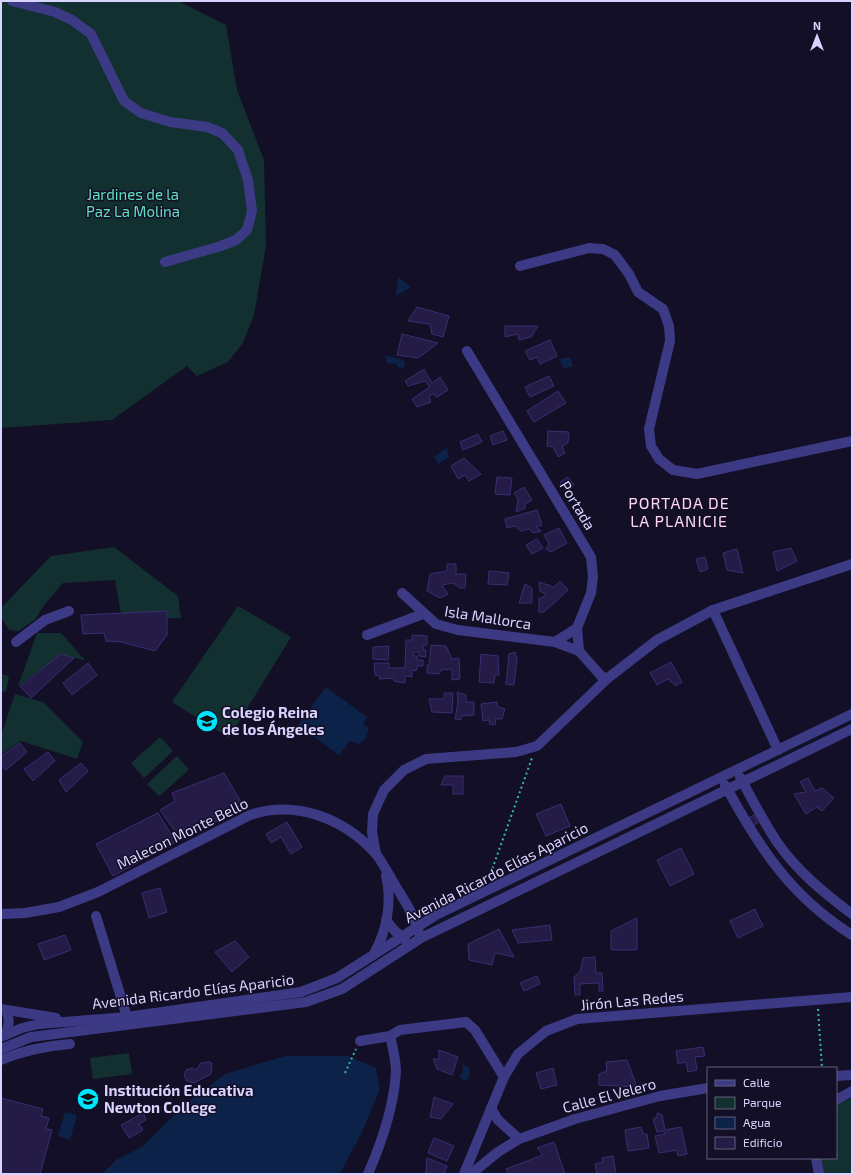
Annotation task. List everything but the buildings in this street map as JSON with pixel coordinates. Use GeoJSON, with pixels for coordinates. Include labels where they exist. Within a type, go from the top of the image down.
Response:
{"type":"FeatureCollection","features":[{"type":"Feature","properties":{"kind":"street"},"geometry":{"type":"LineString","coordinates":[[12,1],[55,12],[72,20],[91,34],[124,101],[141,113],[170,122],[207,127],[222,133],[238,150],[248,180],[252,211],[247,230],[236,240],[221,246],[165,262]]}},
{"type":"Feature","properties":{"kind":"street"},"geometry":{"type":"LineString","coordinates":[[520,266],[589,248],[603,249],[615,256],[629,274],[638,292],[663,309],[669,326],[670,341],[649,429],[651,446],[659,459],[673,470],[697,474],[852,441]]}},
{"type":"Feature","properties":{"kind":"street","name":"Portada"},"geometry":{"type":"LineString","coordinates":[[467,351],[591,557],[593,578],[591,593],[577,628],[579,651]]}},
{"type":"Feature","properties":{"kind":"street"},"geometry":{"type":"LineString","coordinates":[[376,854],[372,832],[373,814],[384,790],[404,770],[426,759],[516,752],[537,746],[608,678],[657,640],[713,610],[852,564]]}},
{"type":"Feature","properties":{"kind":"street","name":"Isla Mallorca"},"geometry":{"type":"LineString","coordinates":[[402,593],[423,614],[436,624],[458,630],[555,642],[579,651]]}},
{"type":"Feature","properties":{"kind":"street"},"geometry":{"type":"LineString","coordinates":[[713,610],[778,750]]}},
{"type":"Feature","properties":{"kind":"street"},"geometry":{"type":"LineString","coordinates":[[16,642],[45,620],[69,611]]}},
{"type":"Feature","properties":{"kind":"street"},"geometry":{"type":"LineString","coordinates":[[367,636],[423,614]]}},
{"type":"Feature","properties":{"kind":"street"},"geometry":{"type":"LineString","coordinates":[[555,642],[577,628]]}},
{"type":"Feature","properties":{"kind":"street"},"geometry":{"type":"LineString","coordinates":[[579,651],[602,677],[608,678]]}},
{"type":"Feature","properties":{"kind":"street","name":"Avenida Ricardo Elías Aparicio"},"geometry":{"type":"LineString","coordinates":[[3,1036],[39,1024],[127,1016],[301,992],[337,978],[436,916],[852,714]]}},
{"type":"Feature","properties":{"kind":"street","name":"Avenida Ricardo Elías Aparicio"},"geometry":{"type":"LineString","coordinates":[[1,1048],[19,1047],[31,1038],[98,1028],[306,1002],[342,989],[421,938],[852,730]]}},
{"type":"Feature","properties":{"kind":"street"},"geometry":{"type":"LineString","coordinates":[[737,770],[778,842],[812,882],[852,914]]}},
{"type":"Feature","properties":{"kind":"street"},"geometry":{"type":"LineString","coordinates":[[721,778],[768,858],[798,892],[825,916],[852,935]]}},
{"type":"Feature","properties":{"kind":"street","name":"Malecon Monte Bello"},"geometry":{"type":"LineString","coordinates":[[1,914],[25,913],[59,906],[98,892],[250,815],[266,810],[285,808],[331,820],[355,834],[376,854],[412,912],[421,938]]}},
{"type":"Feature","properties":{"kind":"street","name":"Malecon Monte Bello"},"geometry":{"type":"LineString","coordinates":[[374,955],[382,938],[389,902],[388,884],[384,868]]}},
{"type":"Feature","properties":{"kind":"street"},"geometry":{"type":"LineString","coordinates":[[825,916],[835,901]]}},
{"type":"Feature","properties":{"kind":"street"},"geometry":{"type":"LineString","coordinates":[[461,904],[467,916]]}},
{"type":"Feature","properties":{"kind":"street"},"geometry":{"type":"LineString","coordinates":[[412,912],[419,916],[428,918],[436,916]]}},
{"type":"Feature","properties":{"kind":"street"},"geometry":{"type":"LineString","coordinates":[[96,916],[127,1016]]}},
{"type":"Feature","properties":{"kind":"street"},"geometry":{"type":"LineString","coordinates":[[386,920],[410,945]]}},
{"type":"Feature","properties":{"kind":"street","name":"Jirón Las Redes"},"geometry":{"type":"LineString","coordinates":[[464,1174],[504,1077],[518,1054],[546,1031],[577,1019],[818,1000],[849,996]]}},
{"type":"Feature","properties":{"kind":"street"},"geometry":{"type":"LineString","coordinates":[[4,1009],[73,1021],[98,1028]]}},
{"type":"Feature","properties":{"kind":"street"},"geometry":{"type":"LineString","coordinates":[[3,1036],[9,1026],[9,1017],[4,1009]]}},
{"type":"Feature","properties":{"kind":"street"},"geometry":{"type":"LineString","coordinates":[[360,1041],[390,1036],[400,1030],[466,1022],[475,1030],[504,1077]]}},
{"type":"Feature","properties":{"kind":"street"},"geometry":{"type":"LineString","coordinates":[[368,1174],[378,1150],[396,1072],[395,1053],[390,1036]]}},
{"type":"Feature","properties":{"kind":"street"},"geometry":{"type":"LineString","coordinates":[[1,1060],[19,1047],[41,1047],[70,1044]]}},
{"type":"Feature","properties":{"kind":"street"},"geometry":{"type":"LineString","coordinates":[[837,1076],[852,1075]]}},
{"type":"Feature","properties":{"kind":"street","name":"Calle El Velero"},"geometry":{"type":"LineString","coordinates":[[471,1174],[498,1152],[519,1139],[583,1117],[660,1096],[707,1088]]}},
{"type":"Feature","properties":{"kind":"street"},"geometry":{"type":"LineString","coordinates":[[837,1099],[852,1091]]}},
{"type":"Feature","properties":{"kind":"street"},"geometry":{"type":"LineString","coordinates":[[491,1108],[498,1120],[519,1139]]}},
{"type":"Feature","properties":{"kind":"street"},"geometry":{"type":"LineString","coordinates":[[816,1159],[819,1174]]}},
{"type":"Feature","properties":{"kind":"path"},"geometry":{"type":"LineString","coordinates":[[484,892],[537,746]]}},
{"type":"Feature","properties":{"kind":"path"},"geometry":{"type":"LineString","coordinates":[[818,1000],[822,1067]]}},
{"type":"Feature","properties":{"kind":"path"},"geometry":{"type":"LineString","coordinates":[[345,1074],[360,1041]]}},
{"type":"Feature","properties":{"kind":"green space","name":"Jardines de la Paz La Molina"},"geometry":{"type":"Polygon","coordinates":[[[1,1],[178,1],[226,25],[237,90],[264,160],[266,246],[254,315],[243,343],[228,362],[197,376],[187,366],[112,420],[1,428],[1,1]]]}},
{"type":"Feature","properties":{"kind":"green space"},"geometry":{"type":"Polygon","coordinates":[[[114,547],[178,596],[181,618],[168,618],[167,611],[121,614],[115,580],[63,583],[44,605],[35,620],[18,631],[9,630],[1,617],[1,608],[51,556],[114,547]]]}},
{"type":"Feature","properties":{"kind":"green space"},"geometry":{"type":"Polygon","coordinates":[[[238,606],[291,637],[229,738],[172,702],[238,606]]]}},
{"type":"Feature","properties":{"kind":"green space"},"geometry":{"type":"Polygon","coordinates":[[[37,633],[61,633],[85,660],[61,654],[18,686],[37,633]]]}},
{"type":"Feature","properties":{"kind":"green space"},"geometry":{"type":"Polygon","coordinates":[[[1,674],[9,676],[6,692],[1,691],[1,674]]]}},
{"type":"Feature","properties":{"kind":"green space"},"geometry":{"type":"Polygon","coordinates":[[[15,694],[43,702],[83,742],[77,759],[21,741],[1,754],[1,735],[15,694]]]}},
{"type":"Feature","properties":{"kind":"green space"},"geometry":{"type":"Polygon","coordinates":[[[160,737],[173,751],[144,778],[131,763],[160,737]]]}},
{"type":"Feature","properties":{"kind":"green space"},"geometry":{"type":"Polygon","coordinates":[[[177,756],[189,770],[159,796],[147,784],[177,756]]]}},
{"type":"Feature","properties":{"kind":"green space"},"geometry":{"type":"Polygon","coordinates":[[[129,1053],[132,1074],[93,1079],[90,1058],[129,1053]]]}},
{"type":"Feature","properties":{"kind":"green space"},"geometry":{"type":"Polygon","coordinates":[[[852,1098],[852,1174],[822,1174],[819,1159],[837,1159],[837,1105],[852,1098]]]}},
{"type":"Feature","properties":{"kind":"water"},"geometry":{"type":"Polygon","coordinates":[[[398,277],[411,287],[396,296],[398,277]]]}},
{"type":"Feature","properties":{"kind":"water"},"geometry":{"type":"Polygon","coordinates":[[[385,355],[404,360],[405,367],[399,368],[396,364],[387,363],[385,355]]]}},
{"type":"Feature","properties":{"kind":"water"},"geometry":{"type":"Polygon","coordinates":[[[570,357],[573,366],[564,369],[559,359],[570,357]]]}},
{"type":"Feature","properties":{"kind":"water"},"geometry":{"type":"Polygon","coordinates":[[[447,448],[449,457],[438,464],[434,457],[447,448]]]}},
{"type":"Feature","properties":{"kind":"water"},"geometry":{"type":"Polygon","coordinates":[[[326,687],[367,717],[363,724],[369,728],[366,738],[359,744],[350,741],[339,755],[298,725],[326,687]]]}},
{"type":"Feature","properties":{"kind":"water"},"geometry":{"type":"Polygon","coordinates":[[[285,1056],[348,1056],[376,1068],[380,1089],[363,1130],[340,1174],[102,1174],[116,1160],[143,1146],[184,1105],[225,1074],[285,1056]]]}},
{"type":"Feature","properties":{"kind":"water"},"geometry":{"type":"Polygon","coordinates":[[[463,1065],[469,1068],[470,1075],[466,1081],[459,1077],[463,1071],[463,1065]]]}},
{"type":"Feature","properties":{"kind":"water"},"geometry":{"type":"Polygon","coordinates":[[[65,1112],[77,1115],[70,1140],[58,1136],[65,1112]]]}},
{"type":"Feature","properties":{"kind":"place","name":"Colegio Reina de los Ángeles"},"geometry":{"type":"Point","coordinates":[207,721]}},
{"type":"Feature","properties":{"kind":"place","name":"Institución Educativa Newton College"},"geometry":{"type":"Point","coordinates":[88,1099]}},
{"type":"Feature","properties":{"kind":"district","name":"PORTADA DE LA PLANICIE"},"geometry":{"type":"Point","coordinates":[679,511]}}]}
